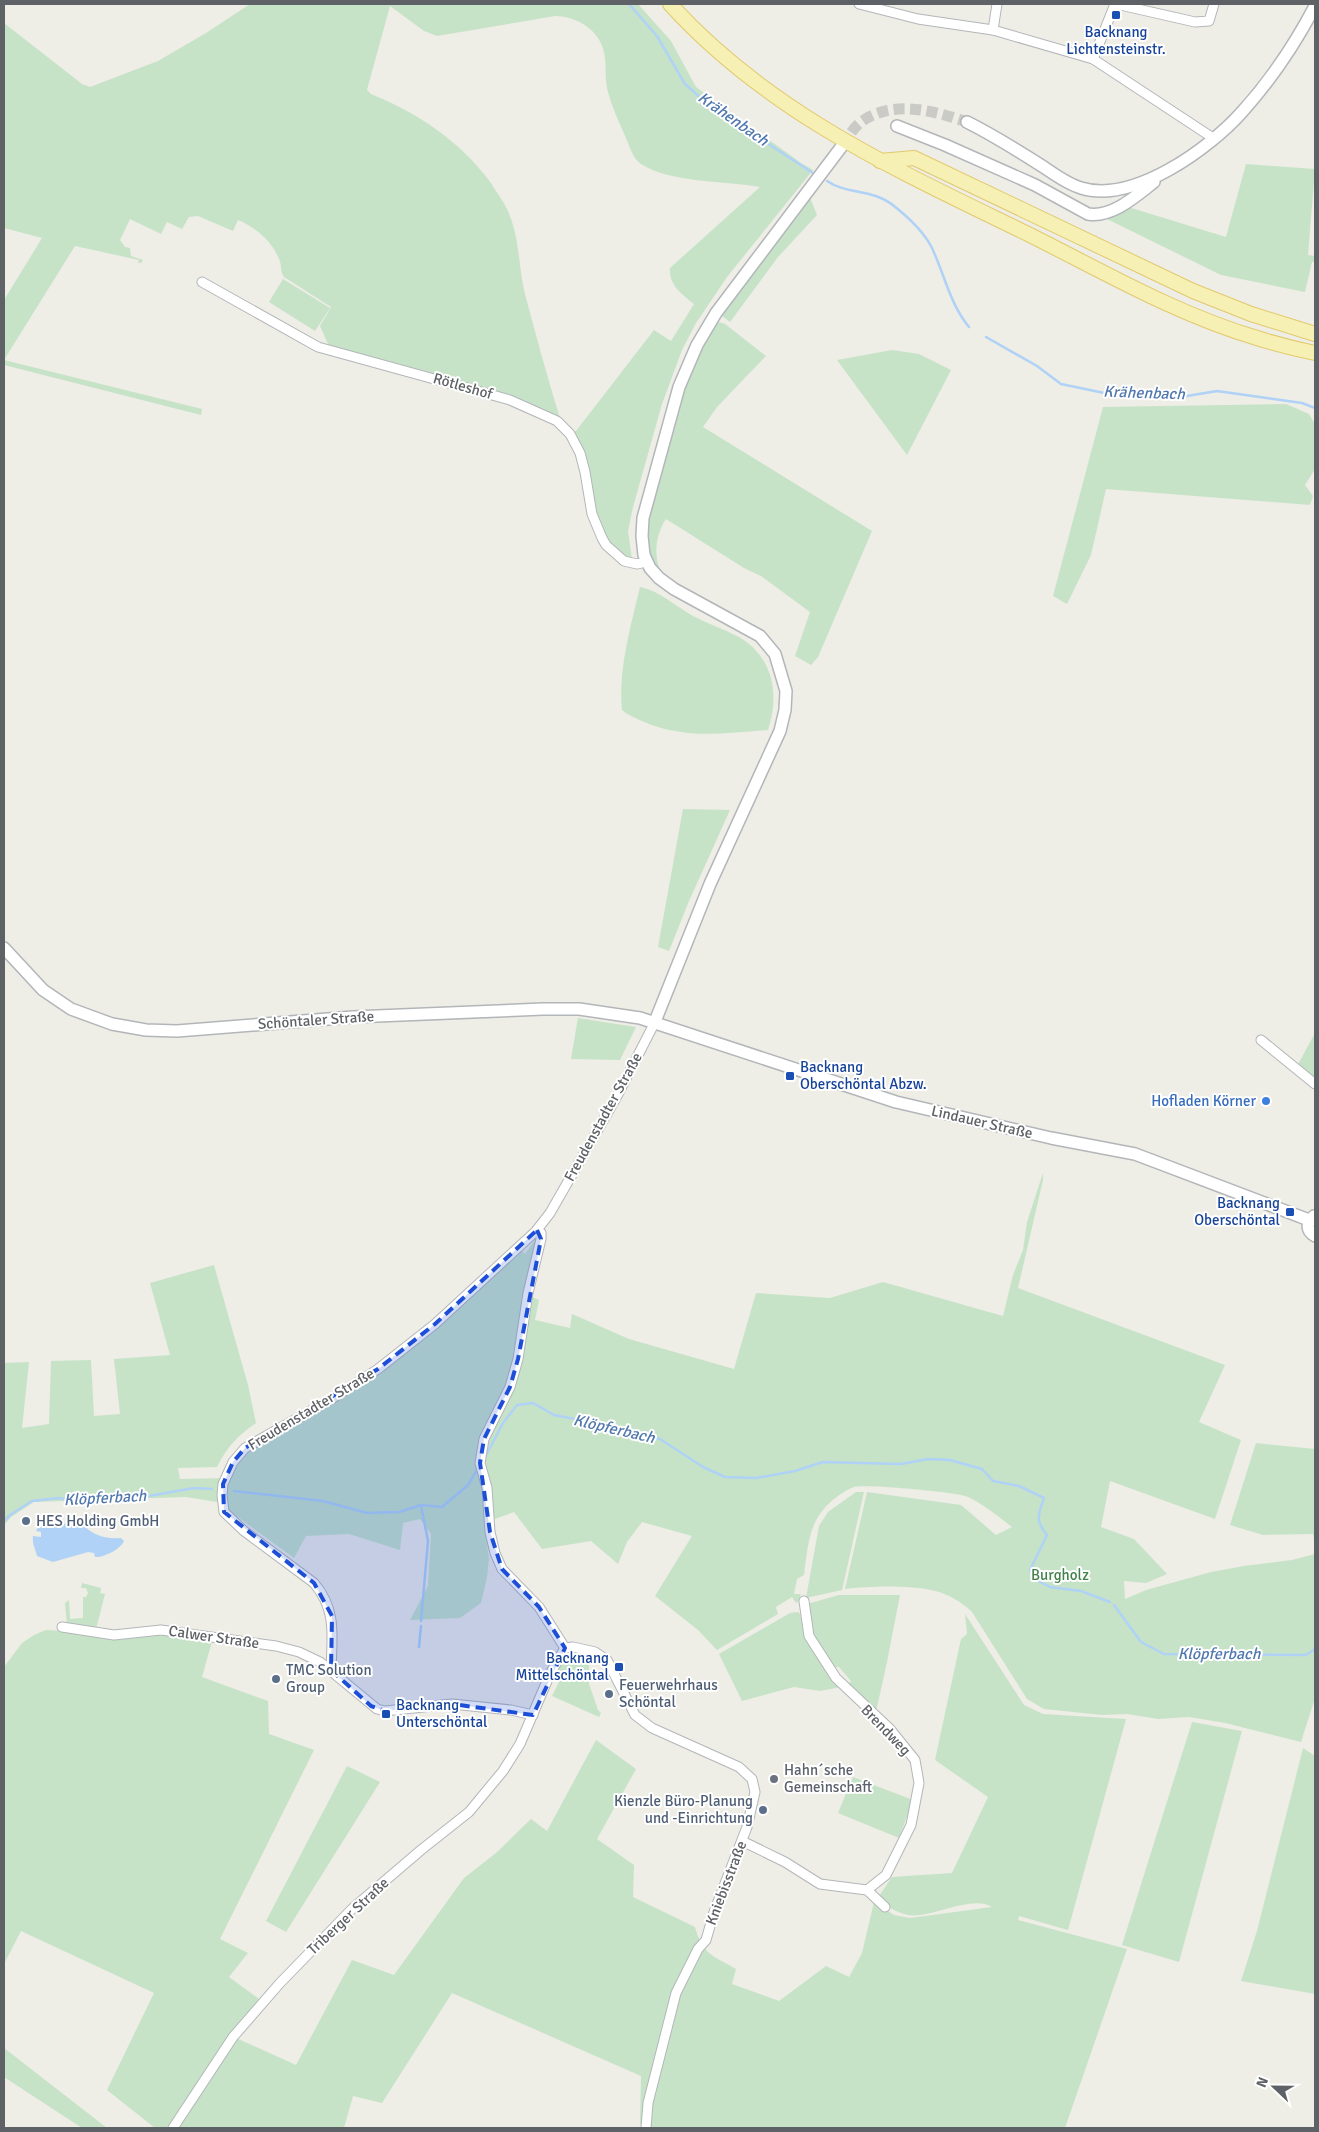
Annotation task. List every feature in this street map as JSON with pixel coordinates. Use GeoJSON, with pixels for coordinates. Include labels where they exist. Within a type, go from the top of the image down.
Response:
{"type":"FeatureCollection","features":[{"type":"Feature","properties":{"kind":"main road"},"geometry":{"type":"LineString","coordinates":[[670,4],[690,26],[733,64],[809,120],[879,162],[1195,315],[1256,338],[1315,353]]}},
{"type":"Feature","properties":{"kind":"main road"},"geometry":{"type":"LineString","coordinates":[[682,4],[690,26]]}},
{"type":"Feature","properties":{"kind":"main road"},"geometry":{"type":"LineString","coordinates":[[879,162],[914,158],[1193,291],[1251,314],[1315,334]]}},
{"type":"Feature","properties":{"kind":"street"},"geometry":{"type":"LineString","coordinates":[[859,4],[918,19],[993,30],[1094,59],[1213,138]]}},
{"type":"Feature","properties":{"kind":"street"},"geometry":{"type":"LineString","coordinates":[[993,30],[997,4]]}},
{"type":"Feature","properties":{"kind":"street"},"geometry":{"type":"LineString","coordinates":[[1094,59],[1115,4],[1195,22],[1209,21],[1214,4]]}},
{"type":"Feature","properties":{"kind":"street"},"geometry":{"type":"LineString","coordinates":[[897,126],[985,162],[1044,190],[1080,212],[1095,215],[1114,210],[1213,138],[1247,107],[1301,34],[1315,6]]}},
{"type":"Feature","properties":{"kind":"street"},"geometry":{"type":"LineString","coordinates":[[967,122],[991,134],[1062,179],[1081,188],[1102,191],[1128,187],[1152,179],[1178,165]]}},
{"type":"Feature","properties":{"kind":"street"},"geometry":{"type":"LineString","coordinates":[[654,1024],[710,884],[780,732],[785,710],[786,691],[776,654],[760,636],[674,589],[659,578],[646,562],[642,536],[644,518],[679,387],[697,345],[716,313],[842,146]]}},
{"type":"Feature","properties":{"kind":"street","name":"Rötleshof"},"geometry":{"type":"LineString","coordinates":[[202,282],[318,347],[510,400],[557,421],[570,434],[580,453],[592,514],[597,530],[606,545],[616,555],[630,564],[646,562]]}},
{"type":"Feature","properties":{"kind":"street","name":"Schöntaler Straße"},"geometry":{"type":"LineString","coordinates":[[4,948],[43,990],[71,1009],[112,1024],[146,1030],[177,1031],[353,1017],[570,1009],[625,1016],[654,1024]]}},
{"type":"Feature","properties":{"kind":"street","name":"Lindauer Straße"},"geometry":{"type":"LineString","coordinates":[[654,1024],[896,1102],[1051,1138],[1136,1154],[1312,1217],[1308,1228],[1315,1236]]}},
{"type":"Feature","properties":{"kind":"street","name":"Freudenstadter Straße"},"geometry":{"type":"LineString","coordinates":[[331,1670],[332,1616],[327,1602],[314,1583],[244,1531],[224,1512],[223,1484],[233,1462],[246,1448],[334,1398],[378,1369],[435,1324],[537,1230],[555,1205],[616,1098],[654,1024]]}},
{"type":"Feature","properties":{"kind":"street"},"geometry":{"type":"LineString","coordinates":[[1261,1040],[1315,1084]]}},
{"type":"Feature","properties":{"kind":"street"},"geometry":{"type":"LineString","coordinates":[[331,1670],[371,1706],[377,1709],[385,1710],[452,1704],[503,1709],[532,1715],[550,1674],[565,1648],[539,1607],[502,1569],[492,1538],[489,1502],[480,1463],[484,1439],[510,1388],[518,1358],[528,1292],[541,1239],[541,1233],[537,1230]]}},
{"type":"Feature","properties":{"kind":"street","name":"Brendweg"},"geometry":{"type":"LineString","coordinates":[[804,1601],[809,1636],[831,1671],[858,1701],[890,1729],[916,1760],[919,1783],[910,1825],[886,1876],[867,1890]]}},
{"type":"Feature","properties":{"kind":"street","name":"Calwer Straße"},"geometry":{"type":"LineString","coordinates":[[62,1627],[114,1636],[161,1630],[276,1646],[299,1652],[331,1670]]}},
{"type":"Feature","properties":{"kind":"street","name":"Kniebisstraße"},"geometry":{"type":"LineString","coordinates":[[565,1648],[573,1646],[595,1652],[606,1660],[626,1700],[636,1715],[652,1728],[739,1767],[752,1779],[755,1792],[742,1841],[714,1912],[706,1940],[698,1949],[676,1993],[648,2103],[646,2128]]}},
{"type":"Feature","properties":{"kind":"street","name":"Triberger Straße"},"geometry":{"type":"LineString","coordinates":[[173,2128],[233,2037],[280,1983],[352,1909],[421,1850],[470,1812],[503,1771],[520,1744],[532,1715]]}},
{"type":"Feature","properties":{"kind":"street"},"geometry":{"type":"LineString","coordinates":[[742,1841],[785,1862],[820,1884],[867,1890],[885,1907]]}},
{"type":"Feature","properties":{"kind":"highlighted area"},"geometry":{"type":"Polygon","coordinates":[[[537,1230],[541,1239],[518,1359],[510,1387],[484,1439],[480,1463],[490,1532],[502,1569],[539,1607],[565,1648],[533,1715],[452,1704],[385,1711],[371,1706],[331,1670],[332,1616],[314,1583],[224,1512],[223,1484],[233,1462],[245,1448],[378,1369],[435,1324],[537,1230]]]}},
{"type":"Feature","properties":{"kind":"green space"},"geometry":{"type":"Polygon","coordinates":[[[250,4],[638,4],[671,41],[696,87],[813,170],[727,277],[696,323],[682,350],[662,404],[633,507],[628,531],[632,560],[627,559],[602,536],[572,432],[576,431],[654,330],[671,341],[694,304],[674,285],[670,268],[760,187],[667,175],[638,162],[611,101],[606,84],[605,58],[600,40],[588,27],[572,19],[555,16],[437,36],[424,31],[390,6],[367,90],[371,94],[421,119],[452,141],[479,168],[504,202],[517,240],[525,294],[560,418],[483,388],[333,349],[328,344],[320,326],[331,307],[284,277],[279,259],[272,246],[257,231],[238,220],[233,231],[198,216],[189,217],[182,229],[167,222],[161,234],[130,219],[120,240],[125,247],[130,248],[131,256],[143,260],[141,263],[138,263],[139,260],[75,246],[4,360],[4,300],[42,238],[4,228],[4,23],[82,84],[90,87],[158,61],[250,4]]]}},
{"type":"Feature","properties":{"kind":"green space"},"geometry":{"type":"Polygon","coordinates":[[[1246,164],[1315,169],[1308,255],[1315,256],[1315,262],[1312,262],[1305,292],[1221,275],[1107,219],[1128,207],[1226,237],[1246,164]]]}},
{"type":"Feature","properties":{"kind":"green space"},"geometry":{"type":"Polygon","coordinates":[[[809,195],[817,215],[778,257],[730,322],[721,315],[809,195]]]}},
{"type":"Feature","properties":{"kind":"green space"},"geometry":{"type":"Polygon","coordinates":[[[283,279],[330,308],[315,331],[269,302],[283,279]]]}},
{"type":"Feature","properties":{"kind":"green space"},"geometry":{"type":"Polygon","coordinates":[[[716,321],[725,324],[766,356],[717,407],[703,427],[872,531],[818,657],[811,665],[795,656],[810,612],[761,576],[744,568],[666,519],[659,532],[656,546],[657,561],[662,574],[649,558],[645,527],[690,366],[716,321]]]}},
{"type":"Feature","properties":{"kind":"green space"},"geometry":{"type":"Polygon","coordinates":[[[892,350],[919,354],[951,370],[907,455],[837,360],[892,350]]]}},
{"type":"Feature","properties":{"kind":"green space"},"geometry":{"type":"Polygon","coordinates":[[[4,360],[202,409],[201,415],[4,365],[4,360]]]}},
{"type":"Feature","properties":{"kind":"green space"},"geometry":{"type":"Polygon","coordinates":[[[1286,404],[1309,414],[1315,424],[1315,469],[1305,485],[1313,496],[1310,505],[1106,489],[1091,555],[1067,604],[1053,596],[1103,407],[1286,404]]]}},
{"type":"Feature","properties":{"kind":"green space"},"geometry":{"type":"Polygon","coordinates":[[[640,587],[667,599],[693,616],[739,637],[751,645],[760,655],[771,678],[773,690],[772,716],[768,730],[704,734],[674,731],[634,718],[622,710],[621,695],[624,664],[629,632],[640,587]]]}},
{"type":"Feature","properties":{"kind":"green space"},"geometry":{"type":"Polygon","coordinates":[[[683,809],[730,810],[669,951],[658,947],[683,809]]]}},
{"type":"Feature","properties":{"kind":"green space"},"geometry":{"type":"Polygon","coordinates":[[[578,1018],[636,1027],[620,1060],[571,1059],[578,1018]]]}},
{"type":"Feature","properties":{"kind":"green space"},"geometry":{"type":"Polygon","coordinates":[[[1315,1033],[1315,1082],[1296,1068],[1315,1033]]]}},
{"type":"Feature","properties":{"kind":"green space","name":"Burgholz"},"geometry":{"type":"Polygon","coordinates":[[[1043,1173],[1018,1288],[1225,1365],[1199,1422],[1241,1440],[1215,1519],[1110,1481],[1101,1527],[1134,1539],[1167,1574],[1146,1583],[1124,1581],[1125,1599],[1146,1590],[1211,1572],[1292,1560],[1315,1554],[1315,1698],[1301,1742],[1225,1723],[1189,1717],[1158,1719],[1127,1714],[1102,1715],[1044,1709],[1027,1699],[972,1612],[955,1599],[935,1591],[914,1588],[878,1587],[845,1589],[867,1492],[961,1505],[996,1535],[1012,1527],[979,1503],[961,1495],[861,1486],[854,1487],[841,1494],[826,1507],[814,1524],[809,1541],[804,1575],[797,1579],[794,1594],[801,1594],[798,1602],[796,1603],[792,1597],[776,1607],[778,1614],[717,1650],[698,1630],[655,1596],[692,1536],[642,1522],[627,1542],[618,1564],[591,1541],[542,1549],[514,1512],[484,1523],[489,1559],[481,1603],[460,1618],[410,1620],[428,1586],[431,1534],[420,1519],[403,1523],[400,1550],[349,1534],[306,1536],[294,1558],[217,1502],[186,1497],[34,1502],[11,1517],[4,1525],[4,1363],[29,1362],[22,1428],[49,1424],[51,1361],[91,1360],[94,1416],[120,1414],[114,1359],[170,1355],[150,1283],[214,1265],[248,1385],[256,1423],[233,1442],[217,1467],[178,1468],[180,1479],[231,1478],[237,1465],[248,1451],[437,1327],[521,1250],[525,1254],[535,1240],[537,1243],[525,1294],[539,1300],[535,1320],[570,1328],[572,1314],[629,1339],[734,1369],[756,1293],[830,1298],[883,1282],[1003,1316],[1013,1275],[1023,1250],[1027,1222],[1043,1173]]]}},
{"type":"Feature","properties":{"kind":"green space"},"geometry":{"type":"Polygon","coordinates":[[[1256,1443],[1315,1449],[1315,1546],[1313,1534],[1263,1535],[1230,1525],[1256,1443]]]}},
{"type":"Feature","properties":{"kind":"green space"},"geometry":{"type":"Polygon","coordinates":[[[856,1492],[864,1492],[842,1590],[806,1598],[819,1526],[828,1512],[856,1492]]]}},
{"type":"Feature","properties":{"kind":"green space"},"geometry":{"type":"Polygon","coordinates":[[[82,1583],[101,1588],[100,1593],[105,1594],[96,1629],[67,1624],[65,1603],[69,1600],[70,1619],[83,1618],[83,1597],[86,1597],[88,1593],[86,1588],[81,1588],[82,1583]]]}},
{"type":"Feature","properties":{"kind":"green space"},"geometry":{"type":"Polygon","coordinates":[[[839,1595],[900,1595],[876,1712],[848,1685],[851,1681],[839,1667],[831,1667],[814,1640],[807,1604],[839,1595]]]}},
{"type":"Feature","properties":{"kind":"green space"},"geometry":{"type":"Polygon","coordinates":[[[798,1612],[815,1654],[841,1687],[820,1691],[794,1687],[742,1701],[719,1654],[790,1613],[798,1612]]]}},
{"type":"Feature","properties":{"kind":"green space"},"geometry":{"type":"Polygon","coordinates":[[[965,1614],[1024,1705],[1043,1714],[1126,1719],[1068,1930],[1019,1916],[1018,1920],[1127,1949],[1065,2128],[657,2128],[640,2124],[641,2076],[452,1993],[382,2103],[353,2096],[344,2128],[155,2128],[107,2090],[154,1993],[21,1931],[4,1964],[4,1667],[22,1643],[46,1630],[112,1638],[161,1633],[213,1638],[202,1677],[268,1701],[269,1734],[314,1750],[220,1939],[248,1953],[229,1977],[259,1999],[231,2033],[236,2038],[296,2065],[352,1960],[394,1975],[464,1878],[496,1853],[531,1819],[547,1831],[596,1740],[636,1769],[597,1839],[634,1865],[633,1897],[695,1927],[705,1949],[736,1969],[732,1984],[779,2001],[826,1966],[849,1977],[862,1953],[874,1902],[894,1915],[910,1918],[992,1907],[973,1903],[928,1914],[908,1915],[891,1908],[877,1899],[892,1877],[952,1873],[988,1797],[935,1760],[961,1639],[967,1634],[965,1614]]]}},
{"type":"Feature","properties":{"kind":"green space"},"geometry":{"type":"Polygon","coordinates":[[[572,1655],[584,1657],[589,1661],[589,1684],[598,1710],[601,1713],[599,1717],[552,1696],[561,1678],[556,1675],[558,1669],[572,1655]]]}},
{"type":"Feature","properties":{"kind":"green space"},"geometry":{"type":"Polygon","coordinates":[[[1192,1722],[1242,1731],[1179,1962],[1122,1945],[1192,1722]]]}},
{"type":"Feature","properties":{"kind":"green space"},"geometry":{"type":"Polygon","coordinates":[[[1303,1748],[1315,1756],[1315,1994],[1241,1981],[1257,1931],[1303,1748]]]}},
{"type":"Feature","properties":{"kind":"green space"},"geometry":{"type":"Polygon","coordinates":[[[347,1766],[380,1782],[286,1932],[266,1921],[347,1766]]]}},
{"type":"Feature","properties":{"kind":"green space"},"geometry":{"type":"Polygon","coordinates":[[[853,1777],[913,1800],[899,1838],[838,1813],[853,1777]]]}},
{"type":"Feature","properties":{"kind":"green space"},"geometry":{"type":"Polygon","coordinates":[[[4,2048],[107,2128],[82,2128],[4,2077],[4,2048]]]}},
{"type":"Feature","properties":{"kind":"water"},"geometry":{"type":"Polygon","coordinates":[[[56,1519],[69,1526],[82,1524],[100,1536],[121,1538],[124,1541],[116,1550],[102,1556],[95,1557],[94,1553],[88,1552],[53,1562],[37,1556],[33,1544],[33,1536],[41,1537],[41,1532],[36,1531],[40,1524],[56,1519]]]}},
{"type":"Feature","properties":{"kind":"waterway","name":"Krähenbach"},"geometry":{"type":"LineString","coordinates":[[629,4],[657,36],[685,84],[710,106],[813,173]]}},
{"type":"Feature","properties":{"kind":"waterway","name":"Krähenbach"},"geometry":{"type":"LineString","coordinates":[[827,181],[843,188],[886,200],[915,225],[925,236],[932,248],[952,299],[969,327]]}},
{"type":"Feature","properties":{"kind":"waterway","name":"Krähenbach"},"geometry":{"type":"LineString","coordinates":[[986,337],[1037,366],[1061,384],[1109,394],[1181,397],[1217,391],[1302,403],[1315,408]]}},
{"type":"Feature","properties":{"kind":"waterway","name":"Klöpferbach"},"geometry":{"type":"LineString","coordinates":[[484,1459],[503,1423],[517,1405],[533,1403],[554,1415],[622,1428],[660,1439],[703,1467],[725,1477],[756,1478],[795,1471],[823,1462],[901,1464],[928,1459],[950,1460],[982,1469],[993,1481],[1019,1486],[1044,1498],[1040,1509],[1039,1522],[1047,1535],[1030,1570],[1034,1579],[1050,1587],[1081,1591],[1110,1602]]}},
{"type":"Feature","properties":{"kind":"waterway","name":"Klöpferbach"},"geometry":{"type":"LineString","coordinates":[[234,1491],[323,1501],[367,1513],[399,1512],[421,1505],[442,1507],[468,1485],[478,1468]]}},
{"type":"Feature","properties":{"kind":"waterway","name":"Klöpferbach"},"geometry":{"type":"LineString","coordinates":[[4,1521],[32,1501],[59,1498],[77,1501],[94,1498],[143,1497],[194,1488],[212,1489]]}},
{"type":"Feature","properties":{"kind":"waterway"},"geometry":{"type":"LineString","coordinates":[[421,1506],[428,1541],[421,1621]]}},
{"type":"Feature","properties":{"kind":"waterway","name":"Klöpferbach"},"geometry":{"type":"LineString","coordinates":[[1114,1605],[1141,1642],[1164,1654],[1306,1655],[1315,1649]]}},
{"type":"Feature","properties":{"kind":"waterway"},"geometry":{"type":"LineString","coordinates":[[419,1647],[421,1626]]}},
{"type":"Feature","properties":{"kind":"tunnel"},"geometry":{"type":"LineString","coordinates":[[842,146],[861,122],[873,115],[886,111],[914,109],[941,114],[967,122]]}},
{"type":"Feature","properties":{"kind":"place","name":"Backnang Lichtensteinstr."},"geometry":{"type":"Point","coordinates":[1116,15]}},
{"type":"Feature","properties":{"kind":"place","name":"Backnang Oberschöntal Abzw."},"geometry":{"type":"Point","coordinates":[790,1076]}},
{"type":"Feature","properties":{"kind":"place","name":"Hofladen Körner"},"geometry":{"type":"Point","coordinates":[1266,1101]}},
{"type":"Feature","properties":{"kind":"place","name":"Backnang Oberschöntal"},"geometry":{"type":"Point","coordinates":[1290,1212]}},
{"type":"Feature","properties":{"kind":"place","name":"HES Holding GmbH"},"geometry":{"type":"Point","coordinates":[26,1521]}},
{"type":"Feature","properties":{"kind":"place","name":"Backnang Mittelschöntal"},"geometry":{"type":"Point","coordinates":[619,1667]}},
{"type":"Feature","properties":{"kind":"place","name":"TMC Solution Group"},"geometry":{"type":"Point","coordinates":[276,1679]}},
{"type":"Feature","properties":{"kind":"place","name":"Feuerwehrhaus Schöntal"},"geometry":{"type":"Point","coordinates":[609,1694]}},
{"type":"Feature","properties":{"kind":"place","name":"Backnang Unterschöntal"},"geometry":{"type":"Point","coordinates":[386,1714]}},
{"type":"Feature","properties":{"kind":"place","name":"Hahn´sche Gemeinschaft"},"geometry":{"type":"Point","coordinates":[774,1779]}},
{"type":"Feature","properties":{"kind":"place","name":"Kienzle Büro-Planung und -Einrichtung"},"geometry":{"type":"Point","coordinates":[763,1810]}}]}
